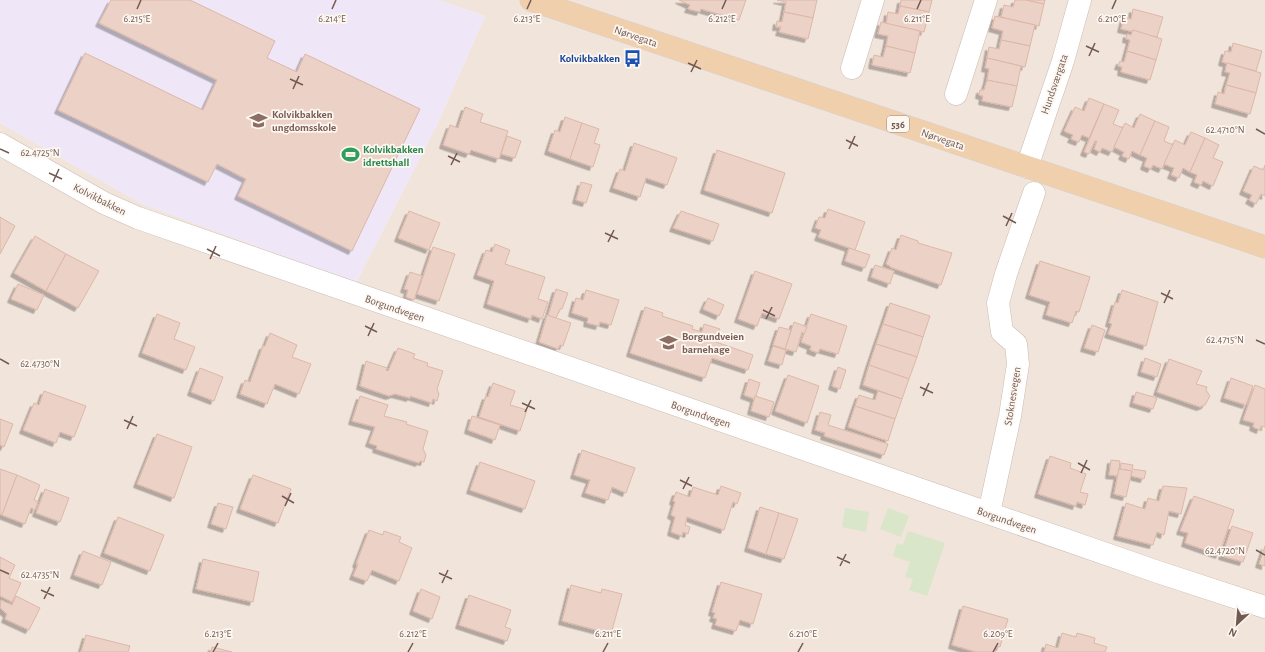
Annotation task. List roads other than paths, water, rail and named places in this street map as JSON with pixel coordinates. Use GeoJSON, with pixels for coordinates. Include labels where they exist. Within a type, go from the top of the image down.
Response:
{"type":"FeatureCollection","features":[{"type":"Feature","properties":{"kind":"main road","name":"Nørvegata"},"geometry":{"type":"LineString","coordinates":[[531,0],[1265,247]]}},
{"type":"Feature","properties":{"kind":"street"},"geometry":{"type":"LineString","coordinates":[[852,68],[874,0]]}},
{"type":"Feature","properties":{"kind":"street"},"geometry":{"type":"LineString","coordinates":[[956,94],[986,0]]}},
{"type":"Feature","properties":{"kind":"street","name":"Hundsværgata"},"geometry":{"type":"LineString","coordinates":[[1027,167],[1063,61],[1080,0]]}},
{"type":"Feature","properties":{"kind":"street","name":"Kolvikbakken"},"geometry":{"type":"LineString","coordinates":[[0,144],[104,204],[138,218]]}},
{"type":"Feature","properties":{"kind":"street","name":"Stoknesvegen"},"geometry":{"type":"LineString","coordinates":[[989,513],[1010,416],[1018,364],[1016,344],[1002,332],[998,303],[1006,274],[1034,193]]}},
{"type":"Feature","properties":{"kind":"street","name":"Borgundvegen"},"geometry":{"type":"LineString","coordinates":[[138,218],[1158,572],[1265,607]]}},
{"type":"Feature","properties":{"kind":"place","name":"Kolvikbakken"},"geometry":{"type":"Point","coordinates":[633,58]}},
{"type":"Feature","properties":{"kind":"place","name":"Kolvikbakken ungdomsskole"},"geometry":{"type":"Point","coordinates":[259,120]}},
{"type":"Feature","properties":{"kind":"place","name":"Kolvikbakken idrettshall"},"geometry":{"type":"Point","coordinates":[350,155]}},
{"type":"Feature","properties":{"kind":"place","name":"Borgundveien barnehage"},"geometry":{"type":"Point","coordinates":[669,342]}}]}
